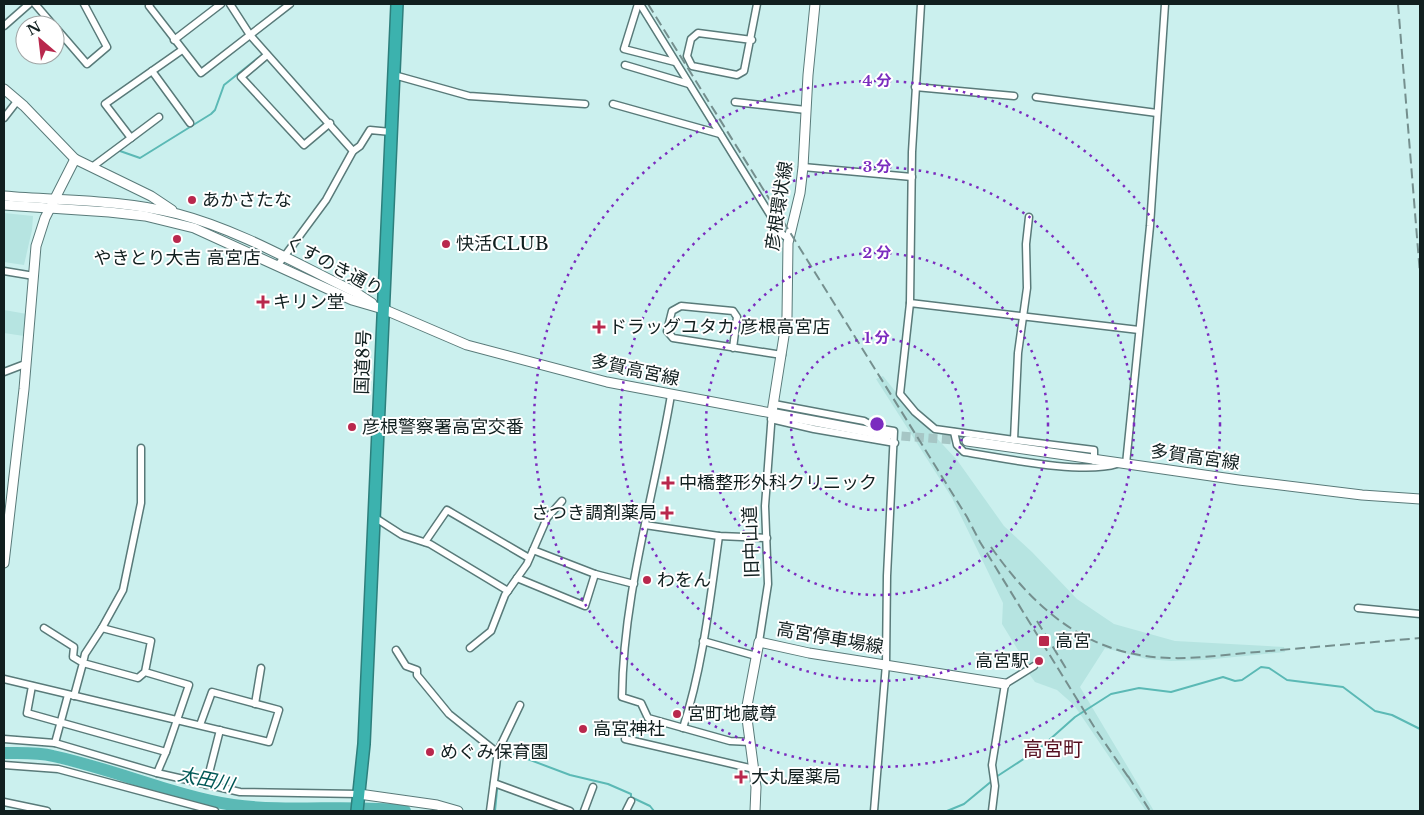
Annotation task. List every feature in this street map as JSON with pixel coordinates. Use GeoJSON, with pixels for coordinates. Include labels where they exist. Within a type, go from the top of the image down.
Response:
{"type":"FeatureCollection","features":[{"type":"Feature","properties":{"kind":"highway","name":"国道8号"},"geometry":{"type":"LineString","coordinates":[[358,801],[364,744],[397,4]]}},
{"type":"Feature","properties":{"kind":"main road","name":"彦根環状線"},"geometry":{"type":"LineString","coordinates":[[772,412],[787,317],[786,268],[789,239],[800,193],[803,167],[815,4]]}},
{"type":"Feature","properties":{"kind":"main road"},"geometry":{"type":"LineString","coordinates":[[4,89],[18,100],[75,159],[151,196],[176,214]]}},
{"type":"Feature","properties":{"kind":"main road"},"geometry":{"type":"LineString","coordinates":[[4,563],[36,246],[50,208],[56,200],[75,159]]}},
{"type":"Feature","properties":{"kind":"main road","name":"くすのき通り"},"geometry":{"type":"LineString","coordinates":[[4,196],[137,205],[206,222],[352,300],[383,310]]}},
{"type":"Feature","properties":{"kind":"main road","name":"くすのき通り"},"geometry":{"type":"LineString","coordinates":[[4,205],[109,212],[170,221],[194,228],[281,261]]}},
{"type":"Feature","properties":{"kind":"main road","name":"多賀高宮線"},"geometry":{"type":"LineString","coordinates":[[383,310],[467,345],[544,367],[671,395],[772,412],[888,435]]}},
{"type":"Feature","properties":{"kind":"main road","name":"多賀高宮線"},"geometry":{"type":"LineString","coordinates":[[967,441],[1094,461],[1362,495],[1420,499]]}},
{"type":"Feature","properties":{"kind":"main road","name":"高宮停車場線"},"geometry":{"type":"LineString","coordinates":[[755,811],[754,769],[746,711],[759,642],[809,653],[1005,684]]}},
{"type":"Feature","properties":{"kind":"main road"},"geometry":{"type":"LineString","coordinates":[[358,801],[437,806],[458,811]]}},
{"type":"Feature","properties":{"kind":"street"},"geometry":{"type":"LineString","coordinates":[[4,26],[29,4]]}},
{"type":"Feature","properties":{"kind":"street"},"geometry":{"type":"LineString","coordinates":[[35,4],[44,15]]}},
{"type":"Feature","properties":{"kind":"street"},"geometry":{"type":"LineString","coordinates":[[65,39],[87,64],[107,47],[84,4]]}},
{"type":"Feature","properties":{"kind":"street"},"geometry":{"type":"LineString","coordinates":[[149,4],[174,40],[201,73],[290,4]]}},
{"type":"Feature","properties":{"kind":"street"},"geometry":{"type":"LineString","coordinates":[[174,40],[221,4]]}},
{"type":"Feature","properties":{"kind":"street"},"geometry":{"type":"LineString","coordinates":[[230,4],[250,35],[353,151]]}},
{"type":"Feature","properties":{"kind":"street"},"geometry":{"type":"LineString","coordinates":[[639,4],[624,49],[675,62]]}},
{"type":"Feature","properties":{"kind":"street"},"geometry":{"type":"LineString","coordinates":[[639,4],[782,234],[789,239]]}},
{"type":"Feature","properties":{"kind":"street"},"geometry":{"type":"LineString","coordinates":[[752,40],[698,33],[690,39],[687,56],[692,66],[737,75],[744,71],[752,40],[757,4]]}},
{"type":"Feature","properties":{"kind":"street"},"geometry":{"type":"LineString","coordinates":[[921,4],[915,87],[910,303],[900,394],[930,426],[954,432],[1094,450],[1094,461]]}},
{"type":"Feature","properties":{"kind":"street"},"geometry":{"type":"LineString","coordinates":[[954,432],[957,446],[964,452],[1035,464],[1086,467],[1123,464],[1139,330],[1165,4]]}},
{"type":"Feature","properties":{"kind":"street"},"geometry":{"type":"LineString","coordinates":[[131,138],[106,104],[182,50]]}},
{"type":"Feature","properties":{"kind":"street"},"geometry":{"type":"LineString","coordinates":[[267,55],[241,77],[304,145],[330,123]]}},
{"type":"Feature","properties":{"kind":"street"},"geometry":{"type":"LineString","coordinates":[[625,66],[689,84]]}},
{"type":"Feature","properties":{"kind":"street"},"geometry":{"type":"LineString","coordinates":[[152,71],[190,123]]}},
{"type":"Feature","properties":{"kind":"street"},"geometry":{"type":"LineString","coordinates":[[394,75],[469,96],[585,104]]}},
{"type":"Feature","properties":{"kind":"street"},"geometry":{"type":"LineString","coordinates":[[915,87],[1014,96]]}},
{"type":"Feature","properties":{"kind":"street"},"geometry":{"type":"LineString","coordinates":[[1036,98],[1157,113]]}},
{"type":"Feature","properties":{"kind":"street"},"geometry":{"type":"LineString","coordinates":[[4,118],[18,100]]}},
{"type":"Feature","properties":{"kind":"street"},"geometry":{"type":"LineString","coordinates":[[735,102],[806,110]]}},
{"type":"Feature","properties":{"kind":"street"},"geometry":{"type":"LineString","coordinates":[[613,104],[720,134]]}},
{"type":"Feature","properties":{"kind":"street"},"geometry":{"type":"LineString","coordinates":[[92,167],[159,117]]}},
{"type":"Feature","properties":{"kind":"street"},"geometry":{"type":"LineString","coordinates":[[281,261],[326,200],[353,151],[360,146],[370,130],[391,132]]}},
{"type":"Feature","properties":{"kind":"street"},"geometry":{"type":"LineString","coordinates":[[803,167],[912,177]]}},
{"type":"Feature","properties":{"kind":"street"},"geometry":{"type":"LineString","coordinates":[[1014,440],[1018,353],[1027,288],[1026,244],[1029,217]]}},
{"type":"Feature","properties":{"kind":"street"},"geometry":{"type":"LineString","coordinates":[[4,271],[34,276]]}},
{"type":"Feature","properties":{"kind":"street"},"geometry":{"type":"LineString","coordinates":[[910,303],[1139,330]]}},
{"type":"Feature","properties":{"kind":"street"},"geometry":{"type":"LineString","coordinates":[[733,348],[738,317],[733,310],[681,306],[672,311],[667,330],[673,338],[733,348],[782,355]]}},
{"type":"Feature","properties":{"kind":"street"},"geometry":{"type":"LineString","coordinates":[[4,372],[25,364]]}},
{"type":"Feature","properties":{"kind":"street"},"geometry":{"type":"LineString","coordinates":[[671,395],[634,584],[622,669],[622,697],[641,703],[648,718],[730,741],[750,742]]}},
{"type":"Feature","properties":{"kind":"street"},"geometry":{"type":"LineString","coordinates":[[772,412],[864,420],[876,428],[894,431],[895,443],[887,576],[886,664],[874,811]]}},
{"type":"Feature","properties":{"kind":"street"},"geometry":{"type":"LineString","coordinates":[[772,412],[814,429],[895,443]]}},
{"type":"Feature","properties":{"kind":"street","name":"旧中山道"},"geometry":{"type":"LineString","coordinates":[[759,642],[768,584],[766,481],[772,412]]}},
{"type":"Feature","properties":{"kind":"street"},"geometry":{"type":"LineString","coordinates":[[55,743],[84,663],[85,654],[123,590],[141,503],[141,448]]}},
{"type":"Feature","properties":{"kind":"street"},"geometry":{"type":"LineString","coordinates":[[470,648],[491,631],[508,591],[529,558],[547,518],[562,501]]}},
{"type":"Feature","properties":{"kind":"street"},"geometry":{"type":"LineString","coordinates":[[425,542],[447,510],[529,558]]}},
{"type":"Feature","properties":{"kind":"street"},"geometry":{"type":"LineString","coordinates":[[374,517],[402,535],[425,542],[508,591]]}},
{"type":"Feature","properties":{"kind":"street"},"geometry":{"type":"LineString","coordinates":[[645,525],[718,536],[767,538]]}},
{"type":"Feature","properties":{"kind":"street"},"geometry":{"type":"LineString","coordinates":[[683,728],[692,700],[708,620],[718,536]]}},
{"type":"Feature","properties":{"kind":"street"},"geometry":{"type":"LineString","coordinates":[[533,550],[596,574],[634,584]]}},
{"type":"Feature","properties":{"kind":"street"},"geometry":{"type":"LineString","coordinates":[[517,578],[585,606],[596,574]]}},
{"type":"Feature","properties":{"kind":"street"},"geometry":{"type":"LineString","coordinates":[[1358,608],[1420,614]]}},
{"type":"Feature","properties":{"kind":"street"},"geometry":{"type":"LineString","coordinates":[[44,628],[74,647],[72,657],[84,663],[138,678],[145,672],[151,641],[102,628]]}},
{"type":"Feature","properties":{"kind":"street"},"geometry":{"type":"LineString","coordinates":[[703,641],[756,656]]}},
{"type":"Feature","properties":{"kind":"street"},"geometry":{"type":"LineString","coordinates":[[396,650],[406,666],[417,670],[417,675],[449,714],[498,753]]}},
{"type":"Feature","properties":{"kind":"street"},"geometry":{"type":"LineString","coordinates":[[992,811],[996,786],[992,766],[1005,684],[1034,666]]}},
{"type":"Feature","properties":{"kind":"street"},"geometry":{"type":"LineString","coordinates":[[256,704],[261,668]]}},
{"type":"Feature","properties":{"kind":"street"},"geometry":{"type":"LineString","coordinates":[[145,672],[189,685],[157,773]]}},
{"type":"Feature","properties":{"kind":"street"},"geometry":{"type":"LineString","coordinates":[[4,679],[200,726],[269,742],[279,710],[212,692],[200,726]]}},
{"type":"Feature","properties":{"kind":"street"},"geometry":{"type":"LineString","coordinates":[[32,686],[26,713],[166,752]]}},
{"type":"Feature","properties":{"kind":"street"},"geometry":{"type":"LineString","coordinates":[[490,811],[498,753],[520,705]]}},
{"type":"Feature","properties":{"kind":"street"},"geometry":{"type":"LineString","coordinates":[[206,785],[220,730]]}},
{"type":"Feature","properties":{"kind":"street"},"geometry":{"type":"LineString","coordinates":[[4,739],[55,743],[157,773],[240,792],[358,801]]}},
{"type":"Feature","properties":{"kind":"street"},"geometry":{"type":"LineString","coordinates":[[625,739],[754,769]]}},
{"type":"Feature","properties":{"kind":"street"},"geometry":{"type":"LineString","coordinates":[[4,765],[58,769],[215,811]]}},
{"type":"Feature","properties":{"kind":"street"},"geometry":{"type":"LineString","coordinates":[[494,783],[570,811]]}},
{"type":"Feature","properties":{"kind":"street"},"geometry":{"type":"LineString","coordinates":[[584,811],[593,787]]}},
{"type":"Feature","properties":{"kind":"street"},"geometry":{"type":"LineString","coordinates":[[4,802],[25,809],[47,811]]}},
{"type":"Feature","properties":{"kind":"street"},"geometry":{"type":"LineString","coordinates":[[626,811],[631,802]]}},
{"type":"Feature","properties":{"kind":"shaded area"},"geometry":{"type":"Polygon","coordinates":[[[4,213],[33,216],[32,230],[24,265],[4,262],[4,213]]]}},
{"type":"Feature","properties":{"kind":"shaded area"},"geometry":{"type":"Polygon","coordinates":[[[4,310],[27,314],[24,336],[4,333],[4,310]]]}},
{"type":"Feature","properties":{"kind":"shaded area"},"geometry":{"type":"Polygon","coordinates":[[[883,376],[907,406],[957,460],[1004,526],[1077,599],[1114,624],[1175,641],[1284,647],[1285,652],[1204,660],[1171,661],[1147,659],[1105,648],[1080,687],[1154,811],[1146,811],[1074,705],[1057,690],[1035,682],[1027,671],[1026,663],[1002,624],[1003,603],[976,547],[952,498],[876,379],[883,376]]]}},
{"type":"Feature","properties":{"kind":"waterway"},"geometry":{"type":"LineString","coordinates":[[120,151],[140,158],[211,114],[215,110],[224,85],[258,58]]}},
{"type":"Feature","properties":{"kind":"waterway"},"geometry":{"type":"LineString","coordinates":[[996,777],[1039,749],[1075,717],[1111,694],[1139,688],[1171,692],[1223,677],[1235,681],[1242,680],[1261,667],[1269,668],[1287,680],[1343,687],[1375,711],[1392,715],[1420,729]]}},
{"type":"Feature","properties":{"kind":"waterway"},"geometry":{"type":"LineString","coordinates":[[495,811],[501,749],[570,775],[608,784],[631,794],[631,797],[650,806],[654,811]]}},
{"type":"Feature","properties":{"kind":"waterway","name":"太田川"},"geometry":{"type":"LineString","coordinates":[[4,753],[35,753],[76,761],[165,789],[233,805],[405,811]]}},
{"type":"Feature","properties":{"kind":"waterway"},"geometry":{"type":"LineString","coordinates":[[947,811],[964,804],[993,780]]}},
{"type":"Feature","properties":{"kind":"tunnel"},"geometry":{"type":"LineString","coordinates":[[888,435],[967,441]]}},
{"type":"Feature","properties":{"kind":"railway"},"geometry":{"type":"LineString","coordinates":[[648,4],[967,517],[980,542],[1096,730],[1131,781]]}},
{"type":"Feature","properties":{"kind":"railway"},"geometry":{"type":"LineString","coordinates":[[1398,4],[1420,274]]}},
{"type":"Feature","properties":{"kind":"railway"},"geometry":{"type":"LineString","coordinates":[[991,547],[1027,591],[1046,610],[1067,626],[1090,639],[1114,649],[1141,655],[1192,658],[1420,638]]}},
{"type":"Feature","properties":{"kind":"railway"},"geometry":{"type":"LineString","coordinates":[[1037,621],[1067,670]]}},
{"type":"Feature","properties":{"kind":"railway"},"geometry":{"type":"LineString","coordinates":[[1128,776],[1150,811]]}},
{"type":"Feature","properties":{"kind":"place","name":"あかさたな"},"geometry":{"type":"Point","coordinates":[192,200]}},
{"type":"Feature","properties":{"kind":"place","name":"やきとり大吉 高宮店"},"geometry":{"type":"Point","coordinates":[177,239]}},
{"type":"Feature","properties":{"kind":"place","name":"快活CLUB"},"geometry":{"type":"Point","coordinates":[446,244]}},
{"type":"Feature","properties":{"kind":"place","name":"キリン堂"},"geometry":{"type":"Point","coordinates":[263,302]}},
{"type":"Feature","properties":{"kind":"place","name":"ドラッグユタカ 彦根高宮店"},"geometry":{"type":"Point","coordinates":[599,327]}},
{"type":"Feature","properties":{"kind":"place","name":"彦根警察署高宮交番"},"geometry":{"type":"Point","coordinates":[352,427]}},
{"type":"Feature","properties":{"kind":"place","name":"中橋整形外科クリニック"},"geometry":{"type":"Point","coordinates":[668,483]}},
{"type":"Feature","properties":{"kind":"place","name":"さつき調剤薬局"},"geometry":{"type":"Point","coordinates":[667,513]}},
{"type":"Feature","properties":{"kind":"place","name":"わをん"},"geometry":{"type":"Point","coordinates":[647,580]}},
{"type":"Feature","properties":{"kind":"place","name":"高宮"},"geometry":{"type":"Point","coordinates":[1044,641]}},
{"type":"Feature","properties":{"kind":"place","name":"高宮駅"},"geometry":{"type":"Point","coordinates":[1039,661]}},
{"type":"Feature","properties":{"kind":"place","name":"宮町地蔵尊"},"geometry":{"type":"Point","coordinates":[677,714]}},
{"type":"Feature","properties":{"kind":"place","name":"高宮神社"},"geometry":{"type":"Point","coordinates":[583,729]}},
{"type":"Feature","properties":{"kind":"place","name":"めぐみ保育園"},"geometry":{"type":"Point","coordinates":[430,752]}},
{"type":"Feature","properties":{"kind":"place","name":"大丸屋薬局"},"geometry":{"type":"Point","coordinates":[741,777]}},
{"type":"Feature","properties":{"kind":"district","name":"高宮町"},"geometry":{"type":"Point","coordinates":[1053,749]}}]}
